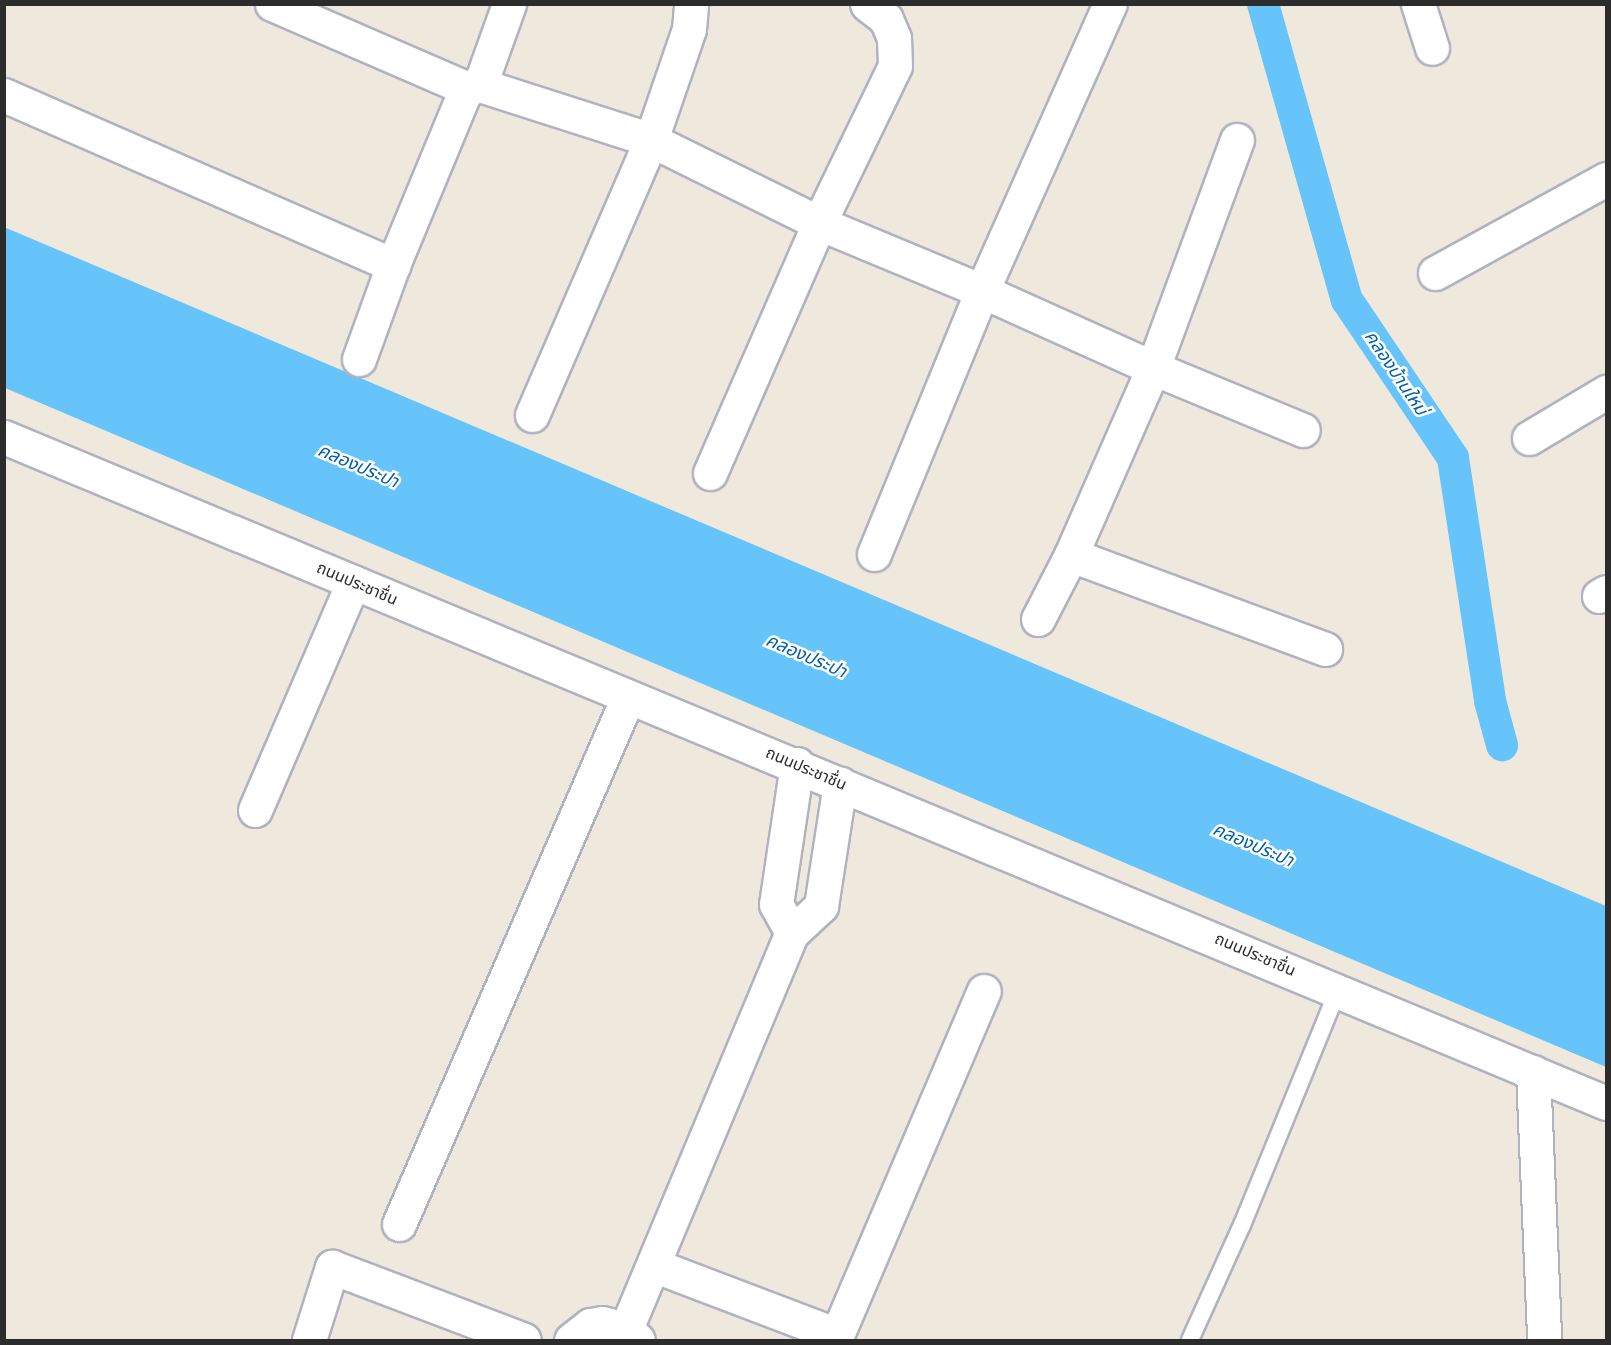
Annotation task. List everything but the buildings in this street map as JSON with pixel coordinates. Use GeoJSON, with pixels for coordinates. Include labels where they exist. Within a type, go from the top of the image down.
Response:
{"type":"FeatureCollection","features":[{"type":"Feature","properties":{"kind":"street"},"geometry":{"type":"LineString","coordinates":[[272,4],[474,87],[651,140],[819,223],[982,291],[1153,368],[1303,430]]}},
{"type":"Feature","properties":{"kind":"street"},"geometry":{"type":"LineString","coordinates":[[359,359],[393,266],[509,4]]}},
{"type":"Feature","properties":{"kind":"street"},"geometry":{"type":"LineString","coordinates":[[532,416],[651,140],[689,29],[692,16],[691,4]]}},
{"type":"Feature","properties":{"kind":"street"},"geometry":{"type":"LineString","coordinates":[[710,473],[819,223],[895,66],[894,38],[886,19],[867,4]]}},
{"type":"Feature","properties":{"kind":"street"},"geometry":{"type":"LineString","coordinates":[[874,554],[982,291],[1110,4]]}},
{"type":"Feature","properties":{"kind":"street"},"geometry":{"type":"LineString","coordinates":[[1418,4],[1432,48]]}},
{"type":"Feature","properties":{"kind":"street"},"geometry":{"type":"LineString","coordinates":[[4,95],[393,266]]}},
{"type":"Feature","properties":{"kind":"street"},"geometry":{"type":"LineString","coordinates":[[1038,619],[1071,555],[1153,368],[1237,140]]}},
{"type":"Feature","properties":{"kind":"street"},"geometry":{"type":"LineString","coordinates":[[1435,273],[1606,179]]}},
{"type":"Feature","properties":{"kind":"street"},"geometry":{"type":"LineString","coordinates":[[1529,438],[1606,392]]}},
{"type":"Feature","properties":{"kind":"street","name":"ถนนประชาชื่น"},"geometry":{"type":"LineString","coordinates":[[7,448],[352,582],[628,697],[797,764],[1606,1103]]}},
{"type":"Feature","properties":{"kind":"street"},"geometry":{"type":"LineString","coordinates":[[1071,555],[1325,649]]}},
{"type":"Feature","properties":{"kind":"street"},"geometry":{"type":"LineString","coordinates":[[255,810],[352,582]]}},
{"type":"Feature","properties":{"kind":"street"},"geometry":{"type":"LineString","coordinates":[[399,1224],[628,697]]}},
{"type":"Feature","properties":{"kind":"street"},"geometry":{"type":"LineString","coordinates":[[792,933],[776,904],[797,764]]}},
{"type":"Feature","properties":{"kind":"street"},"geometry":{"type":"LineString","coordinates":[[571,1341],[590,1325],[615,1324],[632,1335],[653,1264],[792,933],[820,906],[840,783]]}},
{"type":"Feature","properties":{"kind":"street"},"geometry":{"type":"LineString","coordinates":[[653,1264],[837,1335],[984,991]]}},
{"type":"Feature","properties":{"kind":"street"},"geometry":{"type":"LineString","coordinates":[[1533,1072],[1544,1341]]}},
{"type":"Feature","properties":{"kind":"street"},"geometry":{"type":"LineString","coordinates":[[309,1341],[332,1267],[505,1337]]}},
{"type":"Feature","properties":{"kind":"lane"},"geometry":{"type":"LineString","coordinates":[[1190,1341],[1242,1225],[1338,990]]}},
{"type":"Feature","properties":{"kind":"water","name":"คลองประปา"},"geometry":{"type":"Polygon","coordinates":[[[4,227],[1606,906],[1606,1067],[5,388],[4,227]]]}},
{"type":"Feature","properties":{"kind":"waterway","name":"คลองบ้านใหม่"},"geometry":{"type":"LineString","coordinates":[[1263,4],[1347,300],[1453,458],[1490,701],[1502,745]]}}]}
